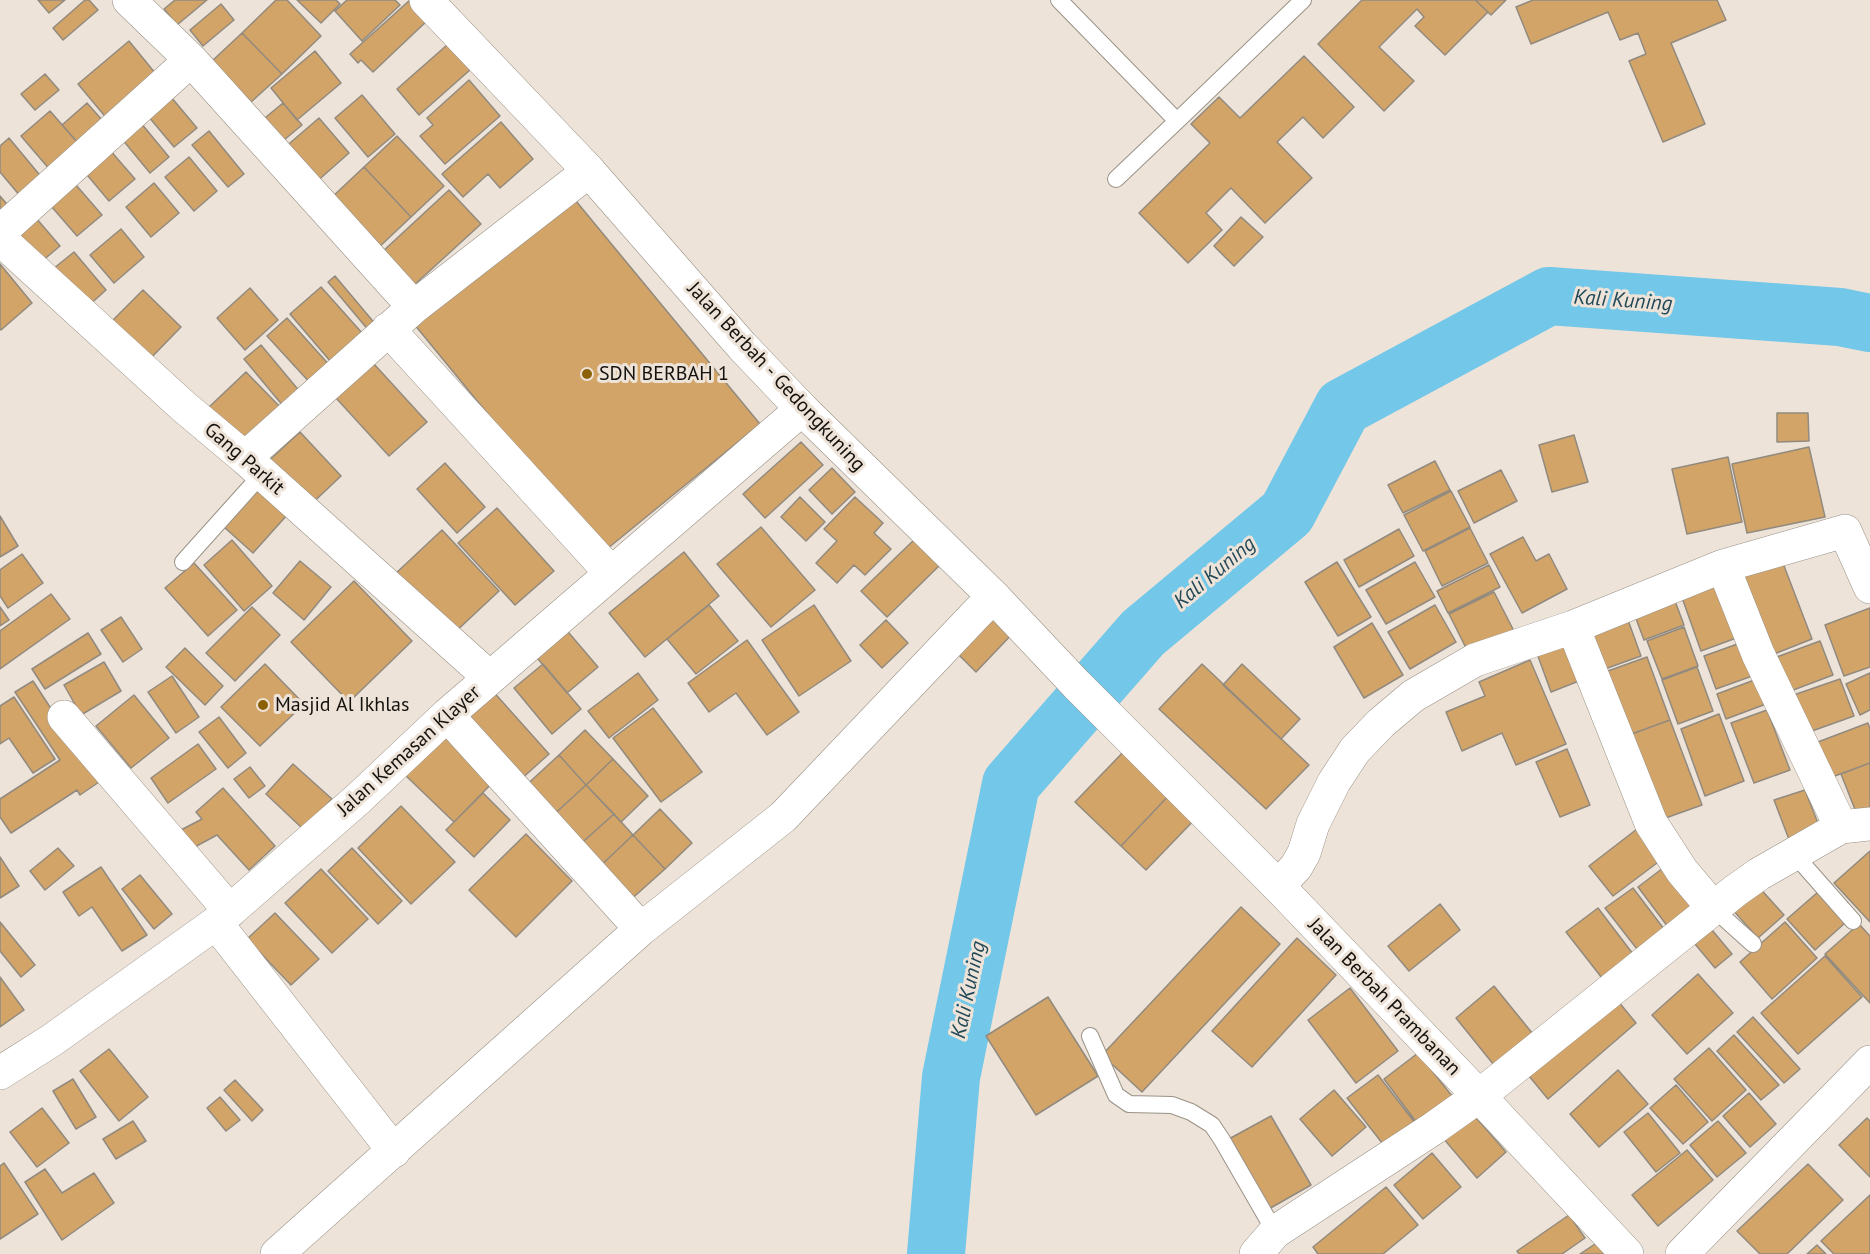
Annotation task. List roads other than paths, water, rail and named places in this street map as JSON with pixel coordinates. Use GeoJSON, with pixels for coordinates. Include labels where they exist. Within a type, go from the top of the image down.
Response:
{"type":"FeatureCollection","features":[{"type":"Feature","properties":{"kind":"street"},"geometry":{"type":"LineString","coordinates":[[129,0],[191,60],[414,307]]}},
{"type":"Feature","properties":{"kind":"street","name":"Jalan Berbah - Gedongkuning"},"geometry":{"type":"LineString","coordinates":[[426,0],[589,171],[742,346],[802,409],[994,597],[1076,684],[1137,744]]}},
{"type":"Feature","properties":{"kind":"street"},"geometry":{"type":"LineString","coordinates":[[0,232],[191,60]]}},
{"type":"Feature","properties":{"kind":"street"},"geometry":{"type":"LineString","coordinates":[[253,466],[388,329],[589,171]]}},
{"type":"Feature","properties":{"kind":"street","name":"Gang Parkit"},"geometry":{"type":"LineString","coordinates":[[0,239],[183,406],[490,678]]}},
{"type":"Feature","properties":{"kind":"street"},"geometry":{"type":"LineString","coordinates":[[388,329],[611,573]]}},
{"type":"Feature","properties":{"kind":"street","name":"Jalan Kemasan Klayer"},"geometry":{"type":"LineString","coordinates":[[0,1073],[52,1040],[223,917],[358,799],[447,715],[802,409]]}},
{"type":"Feature","properties":{"kind":"street"},"geometry":{"type":"LineString","coordinates":[[1278,886],[1296,867],[1304,853],[1334,782],[1355,750],[1381,723],[1413,696],[1475,660],[1573,627],[1723,566],[1857,532],[1870,587]]}},
{"type":"Feature","properties":{"kind":"street"},"geometry":{"type":"LineString","coordinates":[[1265,1243],[1479,1096],[1759,874],[1794,854],[1855,825],[1758,654],[1723,566]]}},
{"type":"Feature","properties":{"kind":"street"},"geometry":{"type":"LineString","coordinates":[[277,1254],[641,929],[783,817],[994,597]]}},
{"type":"Feature","properties":{"kind":"street"},"geometry":{"type":"LineString","coordinates":[[1573,627],[1651,823],[1682,871],[1714,909]]}},
{"type":"Feature","properties":{"kind":"street"},"geometry":{"type":"LineString","coordinates":[[447,715],[641,929]]}},
{"type":"Feature","properties":{"kind":"street"},"geometry":{"type":"LineString","coordinates":[[64,717],[223,917],[394,1150]]}},
{"type":"Feature","properties":{"kind":"street","name":"Jalan Berbah Prambanan"},"geometry":{"type":"LineString","coordinates":[[1137,744],[1278,886],[1627,1254]]}},
{"type":"Feature","properties":{"kind":"street"},"geometry":{"type":"LineString","coordinates":[[1682,1254],[1870,1062]]}},
{"type":"Feature","properties":{"kind":"lane"},"geometry":{"type":"LineString","coordinates":[[1059,0],[1177,121]]}},
{"type":"Feature","properties":{"kind":"lane"},"geometry":{"type":"LineString","coordinates":[[1116,179],[1303,0]]}},
{"type":"Feature","properties":{"kind":"lane"},"geometry":{"type":"LineString","coordinates":[[183,562],[253,466]]}},
{"type":"Feature","properties":{"kind":"lane"},"geometry":{"type":"LineString","coordinates":[[1794,854],[1853,921]]}},
{"type":"Feature","properties":{"kind":"lane"},"geometry":{"type":"LineString","coordinates":[[1714,909],[1753,944]]}},
{"type":"Feature","properties":{"kind":"lane"},"geometry":{"type":"LineString","coordinates":[[1090,1036],[1116,1095],[1129,1104],[1172,1105],[1191,1112],[1212,1125],[1222,1140],[1265,1243]]}},
{"type":"Feature","properties":{"kind":"waterway","name":"Kali Kuning"},"geometry":{"type":"LineString","coordinates":[[936,1254],[951,1077],[1011,784],[1143,633],[1287,513],[1343,407],[1549,296],[1840,317],[1870,323]]}},
{"type":"Feature","properties":{"kind":"place","name":"SDN BERBAH 1"},"geometry":{"type":"Point","coordinates":[587,374]}},
{"type":"Feature","properties":{"kind":"place","name":"Masjid Al Ikhlas"},"geometry":{"type":"Point","coordinates":[263,705]}}]}
